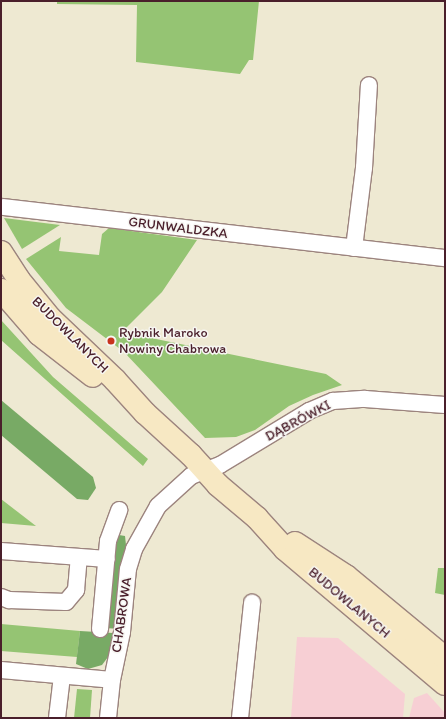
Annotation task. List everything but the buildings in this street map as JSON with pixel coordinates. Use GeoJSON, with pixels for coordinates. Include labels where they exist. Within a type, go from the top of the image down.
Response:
{"type":"FeatureCollection","features":[{"type":"Feature","properties":{"kind":"main road","name":"BUDOWLANYCH"},"geometry":{"type":"LineString","coordinates":[[1,252],[42,310],[115,380],[145,413],[206,471],[219,487],[257,518],[346,576],[445,658]]}},
{"type":"Feature","properties":{"kind":"main road","name":"BUDOWLANYCH"},"geometry":{"type":"LineString","coordinates":[[1,290],[24,319],[52,346],[145,413]]}},
{"type":"Feature","properties":{"kind":"main road","name":"BUDOWLANYCH"},"geometry":{"type":"LineString","coordinates":[[257,518],[285,549],[445,684]]}},
{"type":"Feature","properties":{"kind":"street"},"geometry":{"type":"LineString","coordinates":[[354,248],[364,168],[369,85]]}},
{"type":"Feature","properties":{"kind":"street","name":"GRUNWALDZKA"},"geometry":{"type":"LineString","coordinates":[[3,208],[445,258]]}},
{"type":"Feature","properties":{"kind":"street","name":"DĄBRÓWKI"},"geometry":{"type":"LineString","coordinates":[[206,471],[227,461],[308,411],[333,401],[365,398],[445,405]]}},
{"type":"Feature","properties":{"kind":"street","name":"CHABROWA"},"geometry":{"type":"LineString","coordinates":[[108,718],[112,680],[122,632],[128,569],[134,549],[164,500],[191,476],[206,471]]}},
{"type":"Feature","properties":{"kind":"street"},"geometry":{"type":"LineString","coordinates":[[100,629],[108,541],[118,510]]}},
{"type":"Feature","properties":{"kind":"street"},"geometry":{"type":"LineString","coordinates":[[1,551],[107,559]]}},
{"type":"Feature","properties":{"kind":"street"},"geometry":{"type":"LineString","coordinates":[[1,597],[9,600],[66,602],[76,590],[79,557]]}},
{"type":"Feature","properties":{"kind":"street"},"geometry":{"type":"LineString","coordinates":[[240,718],[252,603]]}},
{"type":"Feature","properties":{"kind":"street"},"geometry":{"type":"LineString","coordinates":[[1,670],[112,680]]}},
{"type":"Feature","properties":{"kind":"street"},"geometry":{"type":"LineString","coordinates":[[57,718],[62,676]]}},
{"type":"Feature","properties":{"kind":"shaded area"},"geometry":{"type":"Polygon","coordinates":[[[297,637],[338,638],[405,694],[403,718],[291,718],[297,637]]]}},
{"type":"Feature","properties":{"kind":"shaded area"},"geometry":{"type":"Polygon","coordinates":[[[427,693],[445,713],[445,718],[409,718],[414,698],[427,693]]]}},
{"type":"Feature","properties":{"kind":"green space"},"geometry":{"type":"Polygon","coordinates":[[[57,1],[259,1],[253,60],[249,60],[240,74],[136,62],[137,5],[57,4],[57,1]]]}},
{"type":"Feature","properties":{"kind":"green space"},"geometry":{"type":"Polygon","coordinates":[[[4,218],[60,225],[22,249],[4,218]]]}},
{"type":"Feature","properties":{"kind":"green space"},"geometry":{"type":"Polygon","coordinates":[[[109,228],[197,240],[162,292],[122,332],[326,374],[342,385],[313,395],[289,406],[255,430],[236,437],[205,438],[124,352],[66,308],[26,259],[61,237],[59,251],[99,255],[102,234],[109,228]]]}},
{"type":"Feature","properties":{"kind":"green space"},"geometry":{"type":"Polygon","coordinates":[[[1,320],[53,377],[148,459],[143,466],[1,340],[1,320]]]}},
{"type":"Feature","properties":{"kind":"green space"},"geometry":{"type":"Polygon","coordinates":[[[1,400],[93,477],[96,488],[88,500],[77,499],[1,435],[1,400]]]}},
{"type":"Feature","properties":{"kind":"green space"},"geometry":{"type":"Polygon","coordinates":[[[1,499],[36,526],[1,523],[1,499]]]}},
{"type":"Feature","properties":{"kind":"green space"},"geometry":{"type":"Polygon","coordinates":[[[119,535],[125,536],[126,545],[119,629],[106,628],[112,538],[119,535]]]}},
{"type":"Feature","properties":{"kind":"green space"},"geometry":{"type":"Polygon","coordinates":[[[438,568],[445,568],[445,595],[435,593],[438,568]]]}},
{"type":"Feature","properties":{"kind":"green space"},"geometry":{"type":"Polygon","coordinates":[[[1,624],[80,631],[77,657],[1,651],[1,624]]]}},
{"type":"Feature","properties":{"kind":"green space"},"geometry":{"type":"Polygon","coordinates":[[[80,631],[113,633],[111,653],[102,665],[88,669],[76,664],[80,631]]]}},
{"type":"Feature","properties":{"kind":"green space"},"geometry":{"type":"Polygon","coordinates":[[[77,689],[92,690],[90,718],[74,718],[77,689]]]}},
{"type":"Feature","properties":{"kind":"place","name":"Rybnik Maroko Nowiny Chabrowa"},"geometry":{"type":"Point","coordinates":[111,341]}}]}
